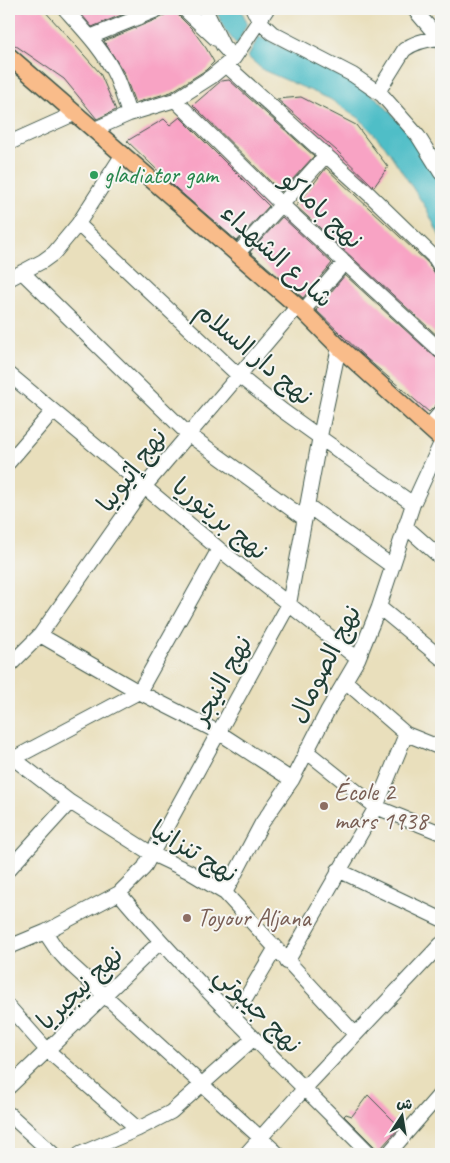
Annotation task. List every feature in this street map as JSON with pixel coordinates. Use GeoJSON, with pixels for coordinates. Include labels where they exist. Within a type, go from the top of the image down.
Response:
{"type":"FeatureCollection","features":[{"type":"Feature","properties":{"kind":"main road","name":"شارع الشهداء"},"geometry":{"type":"LineString","coordinates":[[10,59],[76,113],[300,309],[339,347],[441,439]]}},
{"type":"Feature","properties":{"kind":"street"},"geometry":{"type":"LineString","coordinates":[[65,9],[90,37],[116,77],[130,114]]}},
{"type":"Feature","properties":{"kind":"street"},"geometry":{"type":"LineString","coordinates":[[90,37],[159,9]]}},
{"type":"Feature","properties":{"kind":"street"},"geometry":{"type":"LineString","coordinates":[[184,9],[223,46]]}},
{"type":"Feature","properties":{"kind":"street"},"geometry":{"type":"LineString","coordinates":[[205,9],[231,62],[435,258],[441,268]]}},
{"type":"Feature","properties":{"kind":"street"},"geometry":{"type":"LineString","coordinates":[[95,130],[130,114],[175,100],[231,62],[256,19],[267,9]]}},
{"type":"Feature","properties":{"kind":"street"},"geometry":{"type":"LineString","coordinates":[[414,9],[441,39]]}},
{"type":"Feature","properties":{"kind":"street"},"geometry":{"type":"LineString","coordinates":[[256,19],[272,33],[353,75],[378,92],[418,136],[441,173]]}},
{"type":"Feature","properties":{"kind":"street"},"geometry":{"type":"LineString","coordinates":[[378,92],[404,50],[423,41],[441,39]]}},
{"type":"Feature","properties":{"kind":"street","name":"نهج باماكو"},"geometry":{"type":"LineString","coordinates":[[175,100],[281,204],[441,351]]}},
{"type":"Feature","properties":{"kind":"street"},"geometry":{"type":"LineString","coordinates":[[9,143],[76,113]]}},
{"type":"Feature","properties":{"kind":"street"},"geometry":{"type":"LineString","coordinates":[[9,279],[44,262],[54,253],[78,224],[123,154]]}},
{"type":"Feature","properties":{"kind":"street"},"geometry":{"type":"LineString","coordinates":[[237,254],[326,155]]}},
{"type":"Feature","properties":{"kind":"street","name":"نهج دار السلام"},"geometry":{"type":"LineString","coordinates":[[78,224],[239,376],[283,411],[413,504]]}},
{"type":"Feature","properties":{"kind":"street","name":"نهج إثيوبيا"},"geometry":{"type":"LineString","coordinates":[[9,666],[40,635],[144,486],[239,376],[345,262]]}},
{"type":"Feature","properties":{"kind":"street"},"geometry":{"type":"LineString","coordinates":[[22,272],[188,434],[392,566]]}},
{"type":"Feature","properties":{"kind":"street","name":"نهج النيجر"},"geometry":{"type":"LineString","coordinates":[[10,943],[45,932],[119,893],[144,868],[152,854],[289,604],[320,436],[339,347]]}},
{"type":"Feature","properties":{"kind":"street","name":"نهج بريتوريا"},"geometry":{"type":"LineString","coordinates":[[9,374],[219,549],[358,660]]}},
{"type":"Feature","properties":{"kind":"street"},"geometry":{"type":"LineString","coordinates":[[9,462],[53,411]]}},
{"type":"Feature","properties":{"kind":"street"},"geometry":{"type":"LineString","coordinates":[[428,427],[441,412]]}},
{"type":"Feature","properties":{"kind":"street","name":"نهج الصومال"},"geometry":{"type":"LineString","coordinates":[[225,894],[262,823],[292,780],[306,751],[358,660],[379,607],[413,504],[441,443]]}},
{"type":"Feature","properties":{"kind":"street"},"geometry":{"type":"LineString","coordinates":[[405,526],[441,558]]}},
{"type":"Feature","properties":{"kind":"street"},"geometry":{"type":"LineString","coordinates":[[10,758],[139,692],[219,549]]}},
{"type":"Feature","properties":{"kind":"street"},"geometry":{"type":"LineString","coordinates":[[379,607],[441,658]]}},
{"type":"Feature","properties":{"kind":"street"},"geometry":{"type":"LineString","coordinates":[[40,635],[139,692],[218,732],[292,780]]}},
{"type":"Feature","properties":{"kind":"street"},"geometry":{"type":"LineString","coordinates":[[345,681],[406,734],[441,748]]}},
{"type":"Feature","properties":{"kind":"street"},"geometry":{"type":"LineString","coordinates":[[287,962],[338,870],[376,807],[406,734]]}},
{"type":"Feature","properties":{"kind":"street"},"geometry":{"type":"LineString","coordinates":[[306,751],[376,807],[441,833]]}},
{"type":"Feature","properties":{"kind":"street","name":"نهج تنزانيا"},"geometry":{"type":"LineString","coordinates":[[10,758],[70,802],[152,854],[188,871],[225,894],[355,1034]]}},
{"type":"Feature","properties":{"kind":"street"},"geometry":{"type":"LineString","coordinates":[[9,869],[70,802]]}},
{"type":"Feature","properties":{"kind":"street"},"geometry":{"type":"LineString","coordinates":[[338,870],[441,919]]}},
{"type":"Feature","properties":{"kind":"street","name":"نهج جيبوتي"},"geometry":{"type":"LineString","coordinates":[[119,893],[160,942],[253,1039],[370,1154]]}},
{"type":"Feature","properties":{"kind":"street"},"geometry":{"type":"LineString","coordinates":[[45,932],[68,962],[278,1154]]}},
{"type":"Feature","properties":{"kind":"street","name":"نهج نيجيريا"},"geometry":{"type":"LineString","coordinates":[[9,1087],[160,942]]}},
{"type":"Feature","properties":{"kind":"street"},"geometry":{"type":"LineString","coordinates":[[246,1154],[304,1088],[441,944]]}},
{"type":"Feature","properties":{"kind":"street"},"geometry":{"type":"LineString","coordinates":[[234,1018],[275,949]]}},
{"type":"Feature","properties":{"kind":"street"},"geometry":{"type":"LineString","coordinates":[[9,1007],[47,1050],[138,1129]]}},
{"type":"Feature","properties":{"kind":"street"},"geometry":{"type":"LineString","coordinates":[[80,1154],[138,1129],[171,1112],[253,1039]]}},
{"type":"Feature","properties":{"kind":"street"},"geometry":{"type":"LineString","coordinates":[[388,1154],[441,1093]]}},
{"type":"Feature","properties":{"kind":"street"},"geometry":{"type":"LineString","coordinates":[[9,1114],[53,1154]]}},
{"type":"Feature","properties":{"kind":"water"},"geometry":{"type":"Polygon","coordinates":[[[215,9],[241,9],[247,23],[237,45],[225,30],[215,9]]]}},
{"type":"Feature","properties":{"kind":"water"},"geometry":{"type":"Polygon","coordinates":[[[259,36],[356,84],[379,100],[413,137],[441,182],[441,239],[426,208],[385,146],[359,118],[330,99],[263,70],[248,57],[259,36]]]}},
{"type":"Feature","properties":{"kind":"building"},"geometry":{"type":"Polygon","coordinates":[[[9,9],[43,9],[100,73],[116,110],[97,119],[64,79],[9,41],[9,9]]]}},
{"type":"Feature","properties":{"kind":"building"},"geometry":{"type":"Polygon","coordinates":[[[77,9],[136,9],[92,27],[77,9]]]}},
{"type":"Feature","properties":{"kind":"building"},"geometry":{"type":"Polygon","coordinates":[[[168,9],[175,9],[206,48],[214,62],[206,70],[171,92],[135,103],[124,73],[104,41],[162,17],[168,9]]]}},
{"type":"Feature","properties":{"kind":"building"},"geometry":{"type":"Polygon","coordinates":[[[229,80],[314,156],[281,192],[193,105],[221,81],[229,80]]]}},
{"type":"Feature","properties":{"kind":"building"},"geometry":{"type":"Polygon","coordinates":[[[301,97],[356,125],[388,167],[374,187],[337,151],[277,99],[301,97]]]}},
{"type":"Feature","properties":{"kind":"building"},"geometry":{"type":"Polygon","coordinates":[[[180,117],[269,206],[237,241],[177,189],[127,141],[164,119],[170,125],[180,117]]]}},
{"type":"Feature","properties":{"kind":"building"},"geometry":{"type":"Polygon","coordinates":[[[326,168],[428,263],[436,275],[440,277],[441,339],[296,206],[326,168]]]}},
{"type":"Feature","properties":{"kind":"building"},"geometry":{"type":"Polygon","coordinates":[[[282,217],[332,263],[303,298],[250,252],[282,217]]]}},
{"type":"Feature","properties":{"kind":"building"},"geometry":{"type":"Polygon","coordinates":[[[345,275],[435,357],[441,360],[441,402],[429,412],[367,359],[316,310],[345,275]]]}},
{"type":"Feature","properties":{"kind":"building"},"geometry":{"type":"Polygon","coordinates":[[[368,1095],[400,1127],[381,1148],[379,1154],[376,1148],[344,1116],[346,1114],[352,1116],[368,1095]]]}},
{"type":"Feature","properties":{"kind":"place","name":"gladiator gam"},"geometry":{"type":"Point","coordinates":[94,175]}},
{"type":"Feature","properties":{"kind":"place","name":"École 2 mars 1938"},"geometry":{"type":"Point","coordinates":[324,806]}},
{"type":"Feature","properties":{"kind":"place","name":"Toyour Aljana"},"geometry":{"type":"Point","coordinates":[187,918]}}]}
